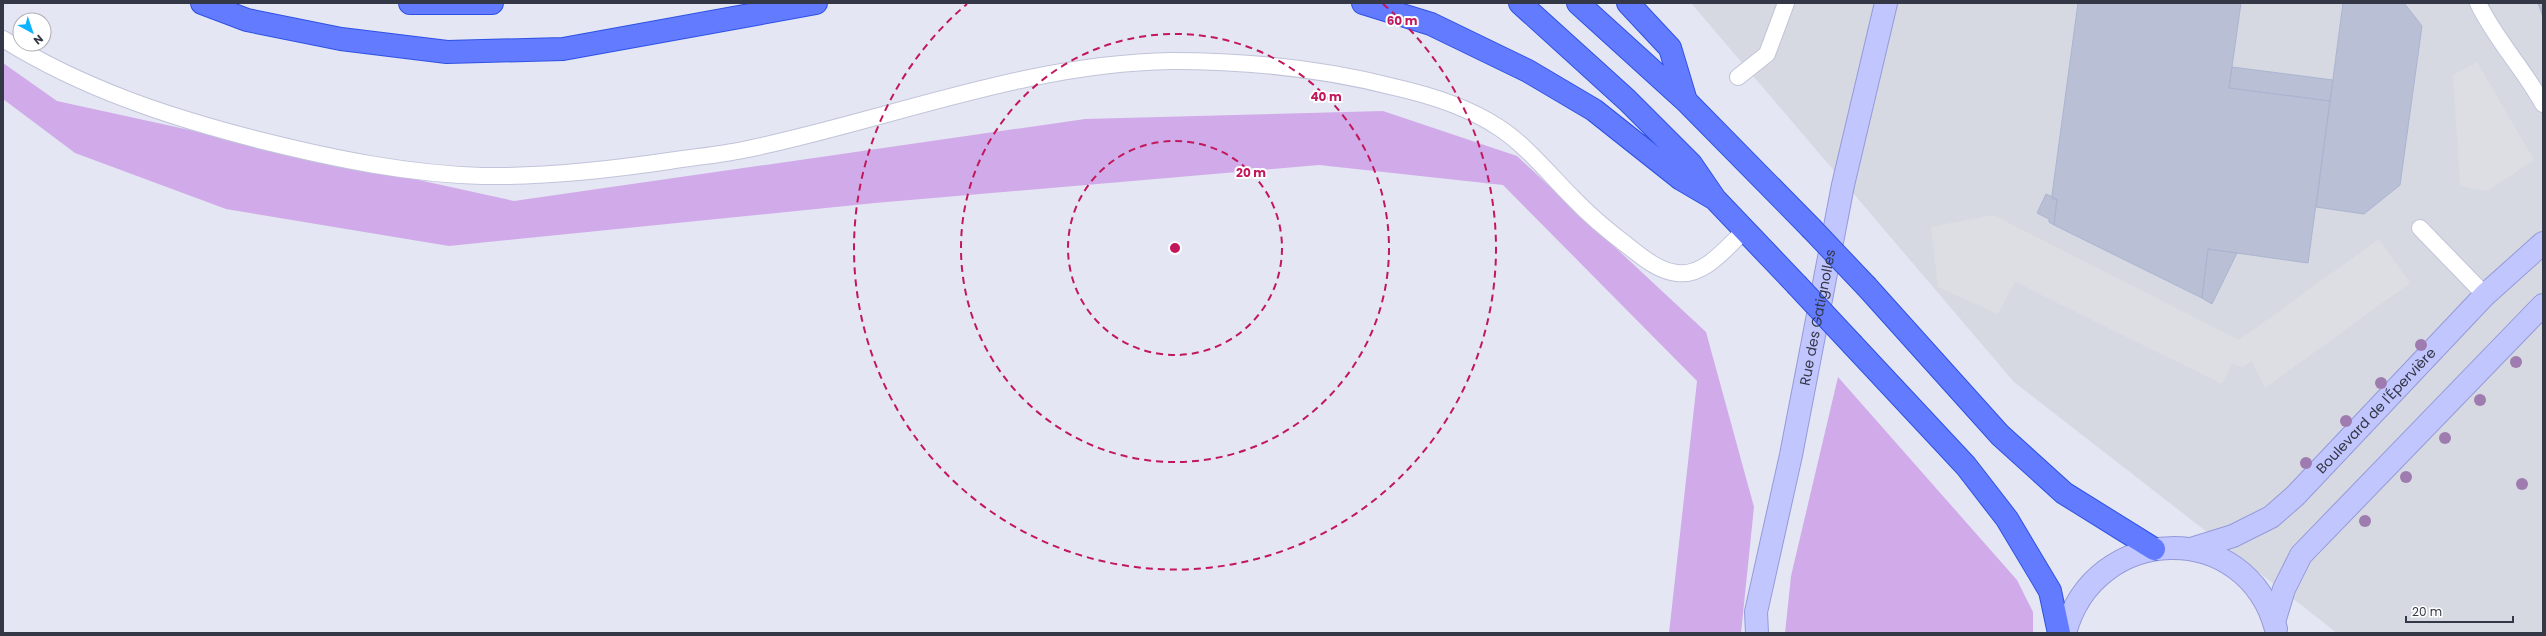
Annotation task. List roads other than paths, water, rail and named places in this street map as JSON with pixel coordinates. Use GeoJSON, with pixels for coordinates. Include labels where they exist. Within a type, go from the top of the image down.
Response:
{"type":"FeatureCollection","features":[{"type":"Feature","properties":{"kind":"highway"},"geometry":{"type":"LineString","coordinates":[[202,3],[247,20],[341,39],[447,52],[562,48],[758,12],[816,3]]}},
{"type":"Feature","properties":{"kind":"highway"},"geometry":{"type":"LineString","coordinates":[[410,3],[492,3]]}},
{"type":"Feature","properties":{"kind":"highway"},"geometry":{"type":"LineString","coordinates":[[1363,3],[1431,24],[1528,71],[1594,110],[1681,179],[1715,199]]}},
{"type":"Feature","properties":{"kind":"highway"},"geometry":{"type":"LineString","coordinates":[[1520,3],[1627,100],[1691,164],[1715,199],[1966,466],[2007,519],[2050,591],[2060,633]]}},
{"type":"Feature","properties":{"kind":"highway"},"geometry":{"type":"LineString","coordinates":[[1578,3],[1686,101],[1811,228],[1867,287],[2000,435],[2064,493],[2154,549]]}},
{"type":"Feature","properties":{"kind":"highway"},"geometry":{"type":"LineString","coordinates":[[1628,3],[1670,48],[1686,101]]}},
{"type":"Feature","properties":{"kind":"street","name":"Rue des Gatignolles"},"geometry":{"type":"LineString","coordinates":[[1757,633],[1756,612],[1791,455],[1843,184],[1886,3]]}},
{"type":"Feature","properties":{"kind":"street","name":"Boulevard de l'Épervière"},"geometry":{"type":"LineString","coordinates":[[2191,549],[2233,536],[2276,513],[2301,490],[2485,295],[2543,243]]}},
{"type":"Feature","properties":{"kind":"street"},"geometry":{"type":"LineString","coordinates":[[2276,628],[2284,589],[2301,555],[2543,306]]}},
{"type":"Feature","properties":{"kind":"street"},"geometry":{"type":"LineString","coordinates":[[2065,633],[2079,598],[2096,578],[2128,556],[2154,549],[2191,549],[2215,557],[2242,574],[2263,599],[2276,628]]}},
{"type":"Feature","properties":{"kind":"lane"},"geometry":{"type":"LineString","coordinates":[[1738,77],[1767,54],[1786,3]]}},
{"type":"Feature","properties":{"kind":"lane"},"geometry":{"type":"LineString","coordinates":[[2478,3],[2529,79],[2543,104]]}},
{"type":"Feature","properties":{"kind":"lane"},"geometry":{"type":"LineString","coordinates":[[3,40],[44,65],[100,91],[218,130],[370,165],[483,176],[591,172],[740,150],[1019,80],[1109,64],[1231,61],[1308,69],[1420,93],[1476,114],[1501,129],[1533,155],[1573,198],[1613,235],[1648,262],[1666,270],[1679,274],[1692,272],[1708,265],[1745,230]]}},
{"type":"Feature","properties":{"kind":"lane"},"geometry":{"type":"LineString","coordinates":[[2420,228],[2485,295]]}}]}
